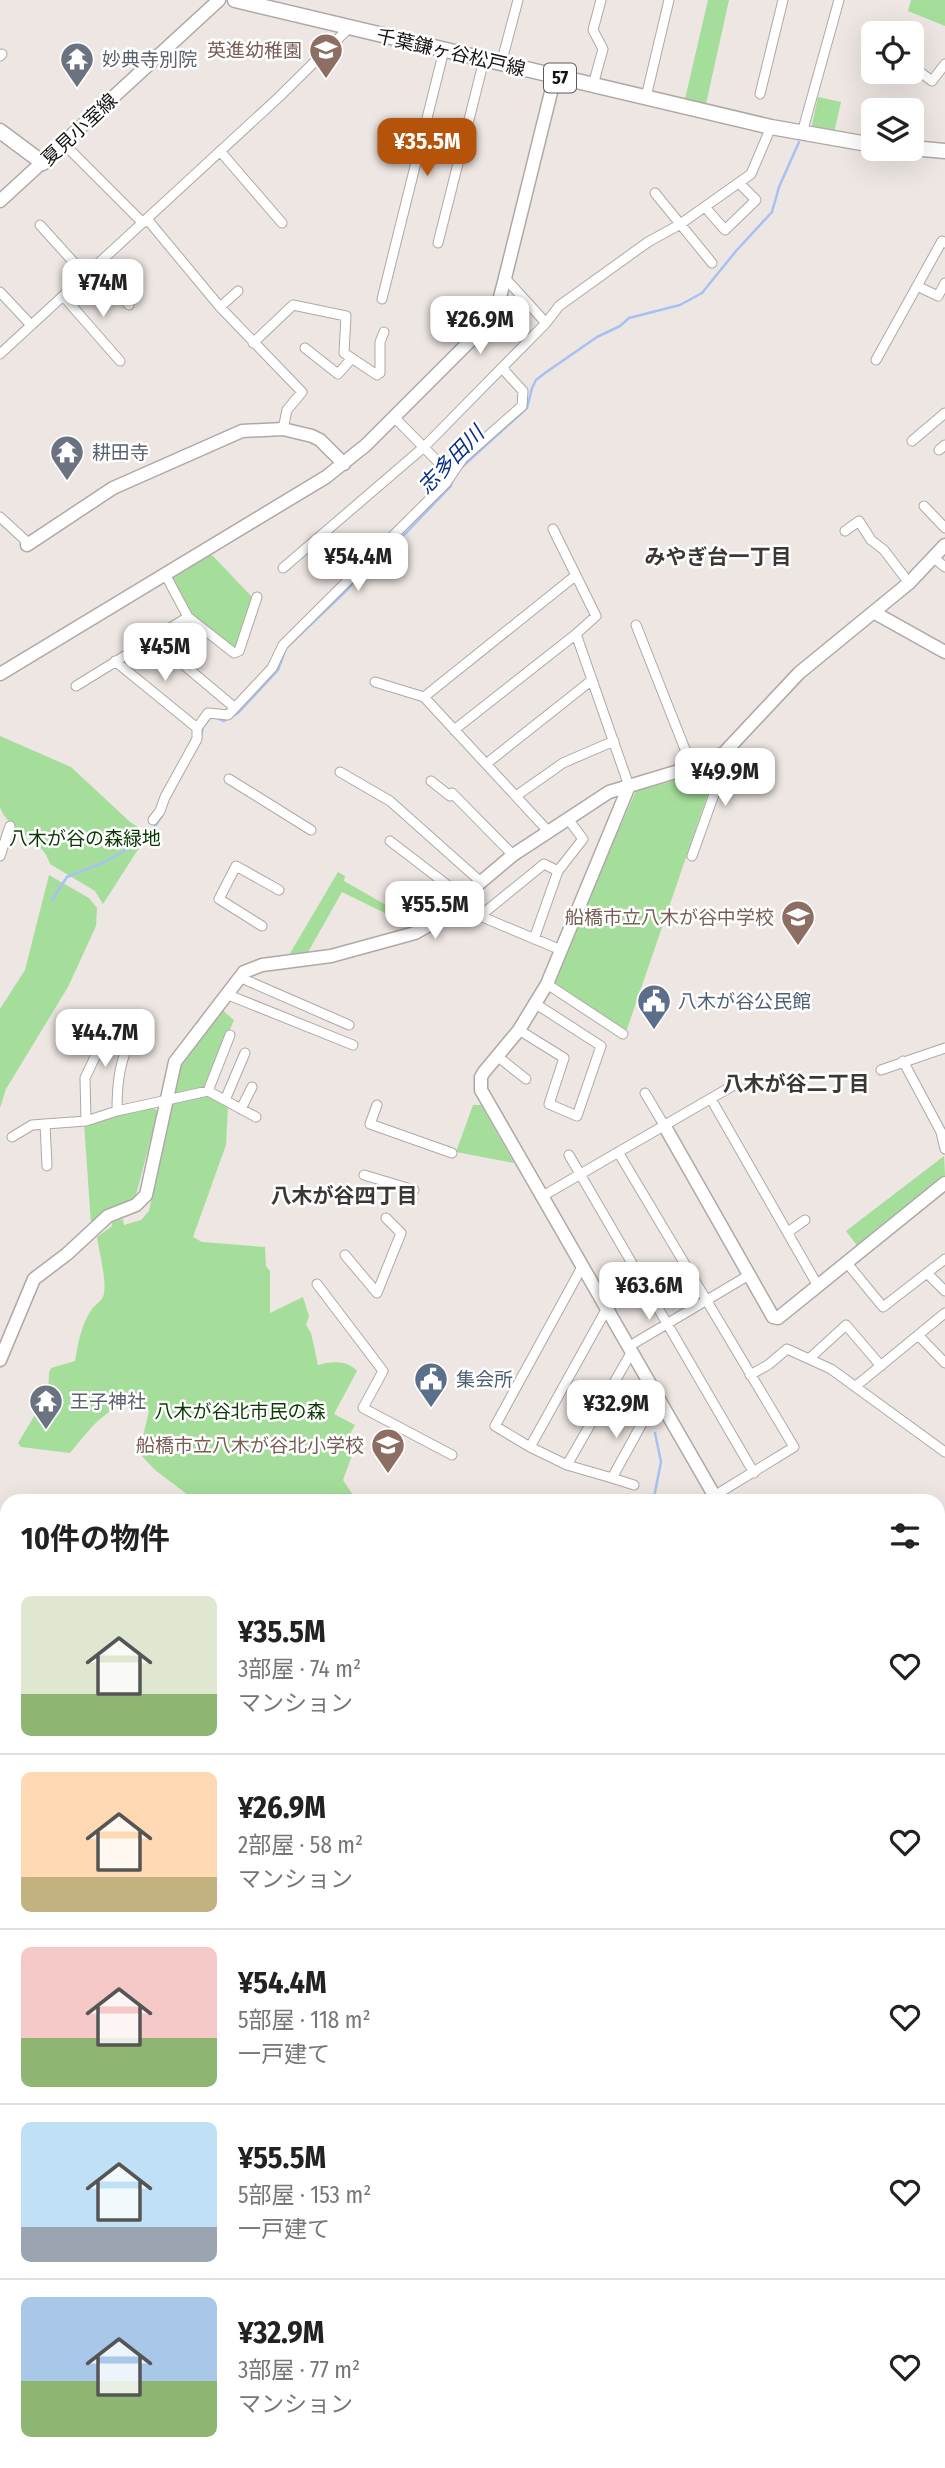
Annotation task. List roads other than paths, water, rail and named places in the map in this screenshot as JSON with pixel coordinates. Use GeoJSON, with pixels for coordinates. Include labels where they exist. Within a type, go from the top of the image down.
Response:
{"type":"FeatureCollection","features":[{"type":"Feature","properties":{"kind":"main road","name":"千葉鎌ヶ谷松戸線"},"geometry":{"type":"LineString","coordinates":[[235,0],[771,127],[861,143]]}},
{"type":"Feature","properties":{"kind":"main road"},"geometry":{"type":"LineString","coordinates":[[0,131],[43,163]]}},
{"type":"Feature","properties":{"kind":"main road"},"geometry":{"type":"LineString","coordinates":[[924,149],[945,150]]}},
{"type":"Feature","properties":{"kind":"street","name":"夏見小室線"},"geometry":{"type":"LineString","coordinates":[[0,201],[219,0]]}},
{"type":"Feature","properties":{"kind":"street"},"geometry":{"type":"LineString","coordinates":[[501,64],[517,0]]}},
{"type":"Feature","properties":{"kind":"street"},"geometry":{"type":"LineString","coordinates":[[593,85],[603,49],[593,30],[601,0]]}},
{"type":"Feature","properties":{"kind":"street"},"geometry":{"type":"LineString","coordinates":[[646,97],[669,0]]}},
{"type":"Feature","properties":{"kind":"street"},"geometry":{"type":"LineString","coordinates":[[760,94],[783,0]]}},
{"type":"Feature","properties":{"kind":"street"},"geometry":{"type":"LineString","coordinates":[[802,133],[839,0]]}},
{"type":"Feature","properties":{"kind":"street"},"geometry":{"type":"LineString","coordinates":[[0,354],[220,152],[349,28]]}},
{"type":"Feature","properties":{"kind":"street"},"geometry":{"type":"LineString","coordinates":[[382,299],[444,50]]}},
{"type":"Feature","properties":{"kind":"street"},"geometry":{"type":"LineString","coordinates":[[438,243],[484,60]]}},
{"type":"Feature","properties":{"kind":"street"},"geometry":{"type":"LineString","coordinates":[[924,75],[932,81],[945,64]]}},
{"type":"Feature","properties":{"kind":"street"},"geometry":{"type":"LineString","coordinates":[[0,674],[256,521],[344,464],[395,418],[485,326],[499,301],[555,76]]}},
{"type":"Feature","properties":{"kind":"street"},"geometry":{"type":"LineString","coordinates":[[283,568],[424,447],[546,323],[559,306],[648,242],[705,207],[754,170],[771,127]]}},
{"type":"Feature","properties":{"kind":"street"},"geometry":{"type":"LineString","coordinates":[[64,144],[145,221],[253,343],[302,392],[287,410],[283,429]]}},
{"type":"Feature","properties":{"kind":"street"},"geometry":{"type":"LineString","coordinates":[[220,152],[282,223]]}},
{"type":"Feature","properties":{"kind":"street"},"geometry":{"type":"LineString","coordinates":[[705,207],[726,230],[756,200],[739,183]]}},
{"type":"Feature","properties":{"kind":"street"},"geometry":{"type":"LineString","coordinates":[[655,194],[712,263]]}},
{"type":"Feature","properties":{"kind":"street"},"geometry":{"type":"LineString","coordinates":[[40,225],[86,276]]}},
{"type":"Feature","properties":{"kind":"street"},"geometry":{"type":"LineString","coordinates":[[876,360],[942,241],[945,243]]}},
{"type":"Feature","properties":{"kind":"street"},"geometry":{"type":"LineString","coordinates":[[96,266],[129,305]]}},
{"type":"Feature","properties":{"kind":"street"},"geometry":{"type":"LineString","coordinates":[[505,278],[546,323]]}},
{"type":"Feature","properties":{"kind":"street"},"geometry":{"type":"LineString","coordinates":[[917,286],[938,296],[945,283]]}},
{"type":"Feature","properties":{"kind":"street"},"geometry":{"type":"LineString","coordinates":[[220,307],[239,291]]}},
{"type":"Feature","properties":{"kind":"street"},"geometry":{"type":"LineString","coordinates":[[0,292],[31,325]]}},
{"type":"Feature","properties":{"kind":"street"},"geometry":{"type":"LineString","coordinates":[[64,297],[120,361]]}},
{"type":"Feature","properties":{"kind":"street"},"geometry":{"type":"LineString","coordinates":[[253,343],[293,305],[346,316],[344,353],[378,374],[380,342],[384,332]]}},
{"type":"Feature","properties":{"kind":"street"},"geometry":{"type":"LineString","coordinates":[[305,348],[338,374],[352,358]]}},
{"type":"Feature","properties":{"kind":"street"},"geometry":{"type":"LineString","coordinates":[[153,820],[197,739],[197,728],[208,713],[228,715],[272,668],[283,645],[437,492],[463,458],[522,406],[523,391],[502,368]]}},
{"type":"Feature","properties":{"kind":"street"},"geometry":{"type":"LineString","coordinates":[[912,441],[945,414]]}},
{"type":"Feature","properties":{"kind":"street"},"geometry":{"type":"LineString","coordinates":[[395,418],[450,474]]}},
{"type":"Feature","properties":{"kind":"street"},"geometry":{"type":"LineString","coordinates":[[0,517],[27,545],[113,488],[242,431],[283,429],[320,440],[344,464]]}},
{"type":"Feature","properties":{"kind":"street"},"geometry":{"type":"LineString","coordinates":[[924,506],[945,528]]}},
{"type":"Feature","properties":{"kind":"street"},"geometry":{"type":"LineString","coordinates":[[845,531],[859,521],[871,540],[884,550],[909,583]]}},
{"type":"Feature","properties":{"kind":"street"},"geometry":{"type":"LineString","coordinates":[[454,730],[596,616],[553,529]]}},
{"type":"Feature","properties":{"kind":"street"},"geometry":{"type":"LineString","coordinates":[[0,1360],[34,1279],[67,1254],[108,1216],[136,1205],[146,1195],[175,1062],[239,977],[252,968],[331,956],[415,933],[431,924],[513,855],[609,792],[692,767],[724,753],[799,673],[875,613],[909,583],[945,545]]}},
{"type":"Feature","properties":{"kind":"street"},"geometry":{"type":"LineString","coordinates":[[934,558],[945,567]]}},
{"type":"Feature","properties":{"kind":"street"},"geometry":{"type":"LineString","coordinates":[[165,574],[188,617],[234,653],[239,651],[257,597]]}},
{"type":"Feature","properties":{"kind":"street"},"geometry":{"type":"LineString","coordinates":[[424,697],[575,576]]}},
{"type":"Feature","properties":{"kind":"street"},"geometry":{"type":"LineString","coordinates":[[875,613],[945,652]]}},
{"type":"Feature","properties":{"kind":"street"},"geometry":{"type":"LineString","coordinates":[[76,686],[188,617]]}},
{"type":"Feature","properties":{"kind":"street"},"geometry":{"type":"LineString","coordinates":[[636,625],[692,767]]}},
{"type":"Feature","properties":{"kind":"street"},"geometry":{"type":"LineString","coordinates":[[576,634],[629,786],[547,984],[519,1030],[481,1077],[481,1090],[713,1494]]}},
{"type":"Feature","properties":{"kind":"street"},"geometry":{"type":"LineString","coordinates":[[153,639],[234,707]]}},
{"type":"Feature","properties":{"kind":"street"},"geometry":{"type":"LineString","coordinates":[[115,661],[197,728]]}},
{"type":"Feature","properties":{"kind":"street"},"geometry":{"type":"LineString","coordinates":[[486,764],[593,680]]}},
{"type":"Feature","properties":{"kind":"street"},"geometry":{"type":"LineString","coordinates":[[375,682],[424,697],[548,831]]}},
{"type":"Feature","properties":{"kind":"street"},"geometry":{"type":"LineString","coordinates":[[516,796],[563,763],[614,741]]}},
{"type":"Feature","properties":{"kind":"street"},"geometry":{"type":"LineString","coordinates":[[692,856],[722,772],[724,753]]}},
{"type":"Feature","properties":{"kind":"street"},"geometry":{"type":"LineString","coordinates":[[340,772],[390,802],[481,882]]}},
{"type":"Feature","properties":{"kind":"street"},"geometry":{"type":"LineString","coordinates":[[229,779],[311,830]]}},
{"type":"Feature","properties":{"kind":"street"},"geometry":{"type":"LineString","coordinates":[[431,780],[450,796],[452,793],[513,855]]}},
{"type":"Feature","properties":{"kind":"street"},"geometry":{"type":"LineString","coordinates":[[534,939],[558,872],[583,839],[568,819]]}},
{"type":"Feature","properties":{"kind":"street"},"geometry":{"type":"LineString","coordinates":[[0,856],[10,826]]}},
{"type":"Feature","properties":{"kind":"street"},"geometry":{"type":"LineString","coordinates":[[390,841],[463,897]]}},
{"type":"Feature","properties":{"kind":"street"},"geometry":{"type":"LineString","coordinates":[[558,872],[544,864],[480,916],[561,950]]}},
{"type":"Feature","properties":{"kind":"street"},"geometry":{"type":"LineString","coordinates":[[262,926],[219,899],[236,866],[279,890]]}},
{"type":"Feature","properties":{"kind":"street"},"geometry":{"type":"LineString","coordinates":[[239,977],[349,1026]]}},
{"type":"Feature","properties":{"kind":"street"},"geometry":{"type":"LineString","coordinates":[[547,984],[623,1034]]}},
{"type":"Feature","properties":{"kind":"street"},"geometry":{"type":"LineString","coordinates":[[226,994],[354,1045]]}},
{"type":"Feature","properties":{"kind":"street"},"geometry":{"type":"LineString","coordinates":[[519,1030],[564,1058],[549,1104],[578,1116],[601,1046],[536,1004]]}},
{"type":"Feature","properties":{"kind":"street"},"geometry":{"type":"LineString","coordinates":[[86,1121],[85,1078],[114,1016]]}},
{"type":"Feature","properties":{"kind":"street"},"geometry":{"type":"LineString","coordinates":[[117,1111],[117,1080],[122,1056],[134,1031]]}},
{"type":"Feature","properties":{"kind":"street"},"geometry":{"type":"LineString","coordinates":[[208,1091],[230,1035]]}},
{"type":"Feature","properties":{"kind":"street"},"geometry":{"type":"LineString","coordinates":[[881,1070],[945,1048]]}},
{"type":"Feature","properties":{"kind":"street"},"geometry":{"type":"LineString","coordinates":[[225,1100],[245,1053]]}},
{"type":"Feature","properties":{"kind":"street"},"geometry":{"type":"LineString","coordinates":[[497,1056],[526,1079]]}},
{"type":"Feature","properties":{"kind":"street"},"geometry":{"type":"LineString","coordinates":[[903,1061],[943,1131],[945,1149]]}},
{"type":"Feature","properties":{"kind":"street"},"geometry":{"type":"LineString","coordinates":[[541,1197],[734,1085]]}},
{"type":"Feature","properties":{"kind":"street"},"geometry":{"type":"LineString","coordinates":[[241,1109],[252,1087]]}},
{"type":"Feature","properties":{"kind":"street"},"geometry":{"type":"LineString","coordinates":[[12,1137],[27,1127],[86,1121],[117,1111],[208,1091],[256,1116]]}},
{"type":"Feature","properties":{"kind":"street"},"geometry":{"type":"LineString","coordinates":[[645,1093],[773,1317],[778,1318],[945,1182]]}},
{"type":"Feature","properties":{"kind":"street"},"geometry":{"type":"LineString","coordinates":[[710,1099],[818,1286]]}},
{"type":"Feature","properties":{"kind":"street"},"geometry":{"type":"LineString","coordinates":[[377,1105],[370,1125],[452,1153]]}},
{"type":"Feature","properties":{"kind":"street"},"geometry":{"type":"LineString","coordinates":[[45,1124],[47,1166]]}},
{"type":"Feature","properties":{"kind":"street"},"geometry":{"type":"LineString","coordinates":[[618,1152],[794,1447],[723,1494]]}},
{"type":"Feature","properties":{"kind":"street"},"geometry":{"type":"LineString","coordinates":[[569,1155],[754,1473]]}},
{"type":"Feature","properties":{"kind":"street"},"geometry":{"type":"LineString","coordinates":[[364,1175],[414,1190]]}},
{"type":"Feature","properties":{"kind":"street"},"geometry":{"type":"LineString","coordinates":[[345,1255],[377,1293],[401,1233],[386,1218]]}},
{"type":"Feature","properties":{"kind":"street"},"geometry":{"type":"LineString","coordinates":[[788,1232],[805,1220]]}},
{"type":"Feature","properties":{"kind":"street"},"geometry":{"type":"LineString","coordinates":[[847,1263],[883,1307],[945,1259]]}},
{"type":"Feature","properties":{"kind":"street"},"geometry":{"type":"LineString","coordinates":[[582,1267],[495,1426],[567,1465],[634,1485]]}},
{"type":"Feature","properties":{"kind":"street"},"geometry":{"type":"LineString","coordinates":[[927,1273],[945,1292]]}},
{"type":"Feature","properties":{"kind":"street"},"geometry":{"type":"LineString","coordinates":[[567,1465],[630,1350],[667,1324],[749,1275]]}},
{"type":"Feature","properties":{"kind":"street"},"geometry":{"type":"LineString","coordinates":[[317,1284],[383,1371],[363,1408],[452,1455]]}},
{"type":"Feature","properties":{"kind":"street"},"geometry":{"type":"LineString","coordinates":[[530,1447],[606,1310]]}},
{"type":"Feature","properties":{"kind":"street"},"geometry":{"type":"LineString","coordinates":[[856,1386],[945,1313]]}},
{"type":"Feature","properties":{"kind":"street"},"geometry":{"type":"LineString","coordinates":[[810,1358],[846,1325],[881,1366]]}},
{"type":"Feature","properties":{"kind":"street"},"geometry":{"type":"LineString","coordinates":[[918,1335],[945,1363]]}},
{"type":"Feature","properties":{"kind":"street"},"geometry":{"type":"LineString","coordinates":[[750,1375],[788,1349],[810,1358],[856,1386],[945,1452]]}},
{"type":"Feature","properties":{"kind":"street"},"geometry":{"type":"LineString","coordinates":[[612,1478],[657,1396]]}},
{"type":"Feature","properties":{"kind":"waterway","name":"志多田川"},"geometry":{"type":"LineString","coordinates":[[462,467],[527,408],[536,380],[545,373],[629,318],[680,305],[702,293],[772,212],[779,187],[799,142]]}},
{"type":"Feature","properties":{"kind":"waterway","name":"志多田川"},"geometry":{"type":"LineString","coordinates":[[217,718],[224,721],[238,713],[278,670],[286,648],[401,538],[450,487],[454,478]]}},
{"type":"Feature","properties":{"kind":"waterway","name":"志多田川"},"geometry":{"type":"LineString","coordinates":[[200,742],[203,727],[211,717]]}},
{"type":"Feature","properties":{"kind":"waterway","name":"志多田川"},"geometry":{"type":"LineString","coordinates":[[52,900],[67,877],[105,862],[146,839],[162,816]]}},
{"type":"Feature","properties":{"kind":"waterway"},"geometry":{"type":"LineString","coordinates":[[655,1433],[661,1462],[655,1494]]}},
{"type":"Feature","properties":{"kind":"place","name":"英進幼稚園"},"geometry":{"type":"Point","coordinates":[326,80]}},
{"type":"Feature","properties":{"kind":"place","name":"妙典寺別院"},"geometry":{"type":"Point","coordinates":[77,89]}},
{"type":"Feature","properties":{"kind":"place","name":"耕田寺"},"geometry":{"type":"Point","coordinates":[67,482]}},
{"type":"Feature","properties":{"kind":"place","name":"船橋市立八木が谷中学校"},"geometry":{"type":"Point","coordinates":[798,947]}},
{"type":"Feature","properties":{"kind":"place","name":"八木が谷公民館"},"geometry":{"type":"Point","coordinates":[654,1031]}},
{"type":"Feature","properties":{"kind":"place","name":"集会所"},"geometry":{"type":"Point","coordinates":[431,1409]}},
{"type":"Feature","properties":{"kind":"place","name":"王子神社"},"geometry":{"type":"Point","coordinates":[46,1431]}},
{"type":"Feature","properties":{"kind":"place","name":"船橋市立八木が谷北小学校"},"geometry":{"type":"Point","coordinates":[388,1475]}},
{"type":"Feature","properties":{"kind":"district","name":"みやぎ台一丁目"},"geometry":{"type":"Point","coordinates":[718,557]}},
{"type":"Feature","properties":{"kind":"district","name":"八木が谷二丁目"},"geometry":{"type":"Point","coordinates":[796,1084]}},
{"type":"Feature","properties":{"kind":"district","name":"八木が谷四丁目"},"geometry":{"type":"Point","coordinates":[344,1196]}},
{"type":"Feature","properties":{"kind":"park label","name":"八木が谷の森緑地"},"geometry":{"type":"Point","coordinates":[85,838]}},
{"type":"Feature","properties":{"kind":"park label","name":"八木が谷北市民の森"},"geometry":{"type":"Point","coordinates":[240,1411]}}]}
